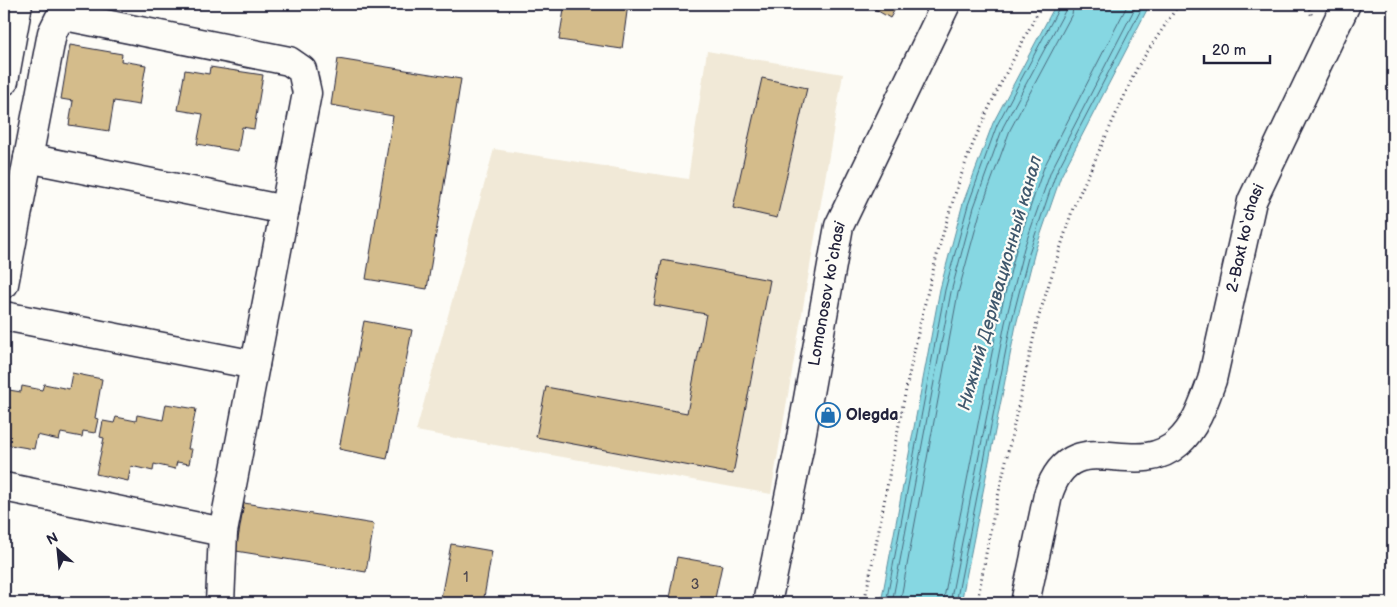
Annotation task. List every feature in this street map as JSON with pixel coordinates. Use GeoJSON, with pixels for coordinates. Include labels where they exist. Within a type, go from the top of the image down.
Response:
{"type":"FeatureCollection","features":[{"type":"Feature","properties":{"kind":"street"},"geometry":{"type":"LineString","coordinates":[[4,81],[18,4]]}},
{"type":"Feature","properties":{"kind":"street","name":"Lomonosov ko‘chasi"},"geometry":{"type":"LineString","coordinates":[[767,603],[799,449],[839,226],[946,4]]}},
{"type":"Feature","properties":{"kind":"street","name":"2-Baxt ko‘chasi"},"geometry":{"type":"LineString","coordinates":[[1025,603],[1048,495],[1053,479],[1062,466],[1075,458],[1090,455],[1145,458],[1162,453],[1177,444],[1192,425],[1204,404],[1212,380],[1252,201],[1346,4]]}},
{"type":"Feature","properties":{"kind":"street"},"geometry":{"type":"LineString","coordinates":[[4,284],[52,33],[59,19],[70,17],[289,61],[302,70],[307,93],[223,532],[220,603]]}},
{"type":"Feature","properties":{"kind":"street"},"geometry":{"type":"LineString","coordinates":[[28,158],[285,210]]}},
{"type":"Feature","properties":{"kind":"street"},"geometry":{"type":"LineString","coordinates":[[4,316],[255,365]]}},
{"type":"Feature","properties":{"kind":"street"},"geometry":{"type":"LineString","coordinates":[[4,487],[223,532]]}},
{"type":"Feature","properties":{"kind":"path"},"geometry":{"type":"LineString","coordinates":[[864,603],[928,290],[960,178],[981,126],[1042,4]]}},
{"type":"Feature","properties":{"kind":"path"},"geometry":{"type":"LineString","coordinates":[[977,603],[990,532],[1037,322],[1073,208],[1138,66],[1179,4]]}},
{"type":"Feature","properties":{"kind":"shaded area"},"geometry":{"type":"Polygon","coordinates":[[[707,51],[843,74],[771,494],[416,431],[494,149],[688,179],[707,51]]]}},
{"type":"Feature","properties":{"kind":"water","name":"Нижний Деривационный канал"},"geometry":{"type":"Polygon","coordinates":[[[1056,4],[1150,4],[1061,176],[1035,251],[1016,325],[961,603],[881,603],[940,289],[963,203],[993,123],[1056,4]]]}},
{"type":"Feature","properties":{"kind":"building"},"geometry":{"type":"Polygon","coordinates":[[[565,4],[628,4],[622,49],[559,40],[565,4]]]}},
{"type":"Feature","properties":{"kind":"building"},"geometry":{"type":"Polygon","coordinates":[[[866,4],[898,4],[890,18],[866,4]]]}},
{"type":"Feature","properties":{"kind":"building"},"geometry":{"type":"Polygon","coordinates":[[[70,45],[122,54],[121,61],[146,65],[139,105],[114,101],[109,131],[69,125],[73,101],[61,99],[70,45]]]}},
{"type":"Feature","properties":{"kind":"building"},"geometry":{"type":"Polygon","coordinates":[[[338,59],[461,79],[427,289],[366,279],[393,116],[331,105],[338,59]]]}},
{"type":"Feature","properties":{"kind":"building"},"geometry":{"type":"Polygon","coordinates":[[[210,67],[263,75],[254,129],[242,127],[238,151],[197,144],[203,114],[178,110],[185,70],[209,74],[210,67]]]}},
{"type":"Feature","properties":{"kind":"building"},"geometry":{"type":"Polygon","coordinates":[[[762,78],[807,88],[777,218],[733,208],[762,78]]]}},
{"type":"Feature","properties":{"kind":"building"},"geometry":{"type":"Polygon","coordinates":[[[662,260],[770,280],[733,474],[536,437],[546,387],[687,413],[706,314],[654,305],[662,260]]]}},
{"type":"Feature","properties":{"kind":"building"},"geometry":{"type":"Polygon","coordinates":[[[364,321],[412,330],[387,459],[339,449],[364,321]]]}},
{"type":"Feature","properties":{"kind":"building"},"geometry":{"type":"Polygon","coordinates":[[[72,373],[102,379],[95,418],[98,419],[95,433],[83,431],[82,437],[61,433],[59,440],[37,435],[34,449],[4,444],[10,407],[6,406],[9,390],[21,392],[22,386],[42,390],[44,384],[69,389],[72,373]]]}},
{"type":"Feature","properties":{"kind":"building"},"geometry":{"type":"Polygon","coordinates":[[[166,404],[196,409],[188,449],[192,449],[189,464],[177,462],[175,469],[154,464],[153,471],[131,466],[128,481],[96,474],[104,438],[100,437],[103,421],[114,423],[116,417],[136,421],[137,415],[163,420],[166,404]]]}},
{"type":"Feature","properties":{"kind":"building"},"geometry":{"type":"Polygon","coordinates":[[[244,503],[374,524],[366,572],[236,551],[244,503]]]}},
{"type":"Feature","properties":{"kind":"building"},"geometry":{"type":"Polygon","coordinates":[[[451,544],[492,551],[483,603],[440,603],[451,544]]]}},
{"type":"Feature","properties":{"kind":"building"},"geometry":{"type":"Polygon","coordinates":[[[677,557],[722,565],[714,603],[668,603],[677,557]]]}},
{"type":"Feature","properties":{"kind":"place","name":"Olegda"},"geometry":{"type":"Point","coordinates":[828,415]}}]}
